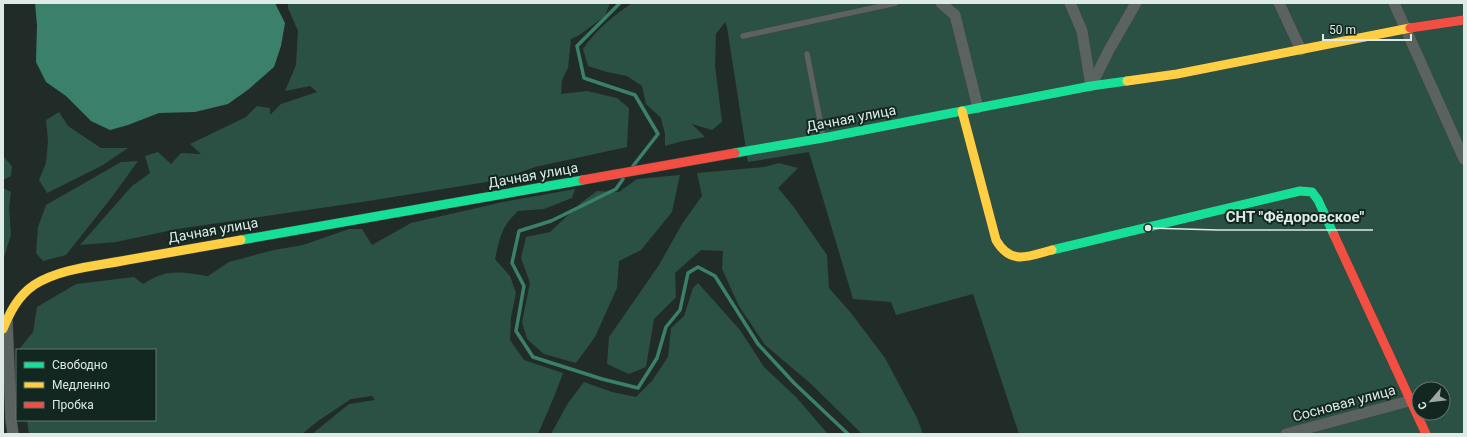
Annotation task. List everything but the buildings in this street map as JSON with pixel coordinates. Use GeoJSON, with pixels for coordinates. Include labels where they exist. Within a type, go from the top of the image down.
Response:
{"type":"FeatureCollection","features":[{"type":"Feature","properties":{"kind":"street"},"geometry":{"type":"LineString","coordinates":[[941,3],[956,15],[978,108]]}},
{"type":"Feature","properties":{"kind":"street"},"geometry":{"type":"LineString","coordinates":[[1070,3],[1082,31],[1091,86]]}},
{"type":"Feature","properties":{"kind":"street"},"geometry":{"type":"LineString","coordinates":[[1091,86],[1109,50],[1136,3]]}},
{"type":"Feature","properties":{"kind":"street"},"geometry":{"type":"LineString","coordinates":[[1279,3],[1301,50]]}},
{"type":"Feature","properties":{"kind":"street"},"geometry":{"type":"LineString","coordinates":[[1394,3],[1464,159]]}},
{"type":"Feature","properties":{"kind":"street","name":"Дачная улица"},"geometry":{"type":"LineString","coordinates":[[5,324],[17,301],[28,289],[44,279],[65,273],[163,254],[823,138],[1091,86],[1177,74],[1406,29],[1464,20]]}},
{"type":"Feature","properties":{"kind":"street"},"geometry":{"type":"LineString","coordinates":[[962,111],[996,240],[1001,250],[1010,256],[1019,258],[1300,191],[1312,192],[1318,200],[1426,434]]}},
{"type":"Feature","properties":{"kind":"street"},"geometry":{"type":"LineString","coordinates":[[5,324],[13,434]]}},
{"type":"Feature","properties":{"kind":"street","name":"Сосновая улица"},"geometry":{"type":"LineString","coordinates":[[1286,434],[1410,401]]}},
{"type":"Feature","properties":{"kind":"lane"},"geometry":{"type":"LineString","coordinates":[[743,36],[896,3]]}},
{"type":"Feature","properties":{"kind":"lane"},"geometry":{"type":"LineString","coordinates":[[807,54],[823,138]]}},
{"type":"Feature","properties":{"kind":"shaded area"},"geometry":{"type":"Polygon","coordinates":[[[35,3],[275,3],[285,23],[281,46],[274,67],[249,89],[228,104],[195,112],[159,113],[110,130],[91,121],[66,96],[46,82],[36,62],[37,25],[35,3]]]}},
{"type":"Feature","properties":{"kind":"shaded area"},"geometry":{"type":"Polygon","coordinates":[[[288,3],[610,3],[605,16],[578,36],[571,39],[568,68],[562,80],[561,94],[587,91],[617,98],[629,108],[627,147],[535,167],[499,180],[177,229],[116,242],[80,245],[132,186],[150,173],[145,156],[158,152],[171,164],[181,153],[201,154],[190,144],[246,117],[257,106],[270,108],[270,115],[281,104],[317,92],[310,86],[285,91],[296,65],[298,31],[288,8],[288,3]]]}},
{"type":"Feature","properties":{"kind":"shaded area"},"geometry":{"type":"Polygon","coordinates":[[[632,3],[1464,3],[1464,434],[1019,434],[973,294],[896,315],[891,302],[853,299],[809,152],[748,162],[725,22],[716,34],[715,65],[722,122],[712,130],[692,124],[705,137],[665,146],[665,134],[661,118],[646,104],[642,86],[627,76],[588,66],[583,49],[599,30],[632,3]]]}},
{"type":"Feature","properties":{"kind":"shaded area"},"geometry":{"type":"Polygon","coordinates":[[[59,112],[68,126],[101,148],[128,148],[103,165],[47,193],[39,180],[46,163],[48,141],[46,120],[59,112]]]}},
{"type":"Feature","properties":{"kind":"shaded area"},"geometry":{"type":"Polygon","coordinates":[[[3,156],[12,166],[11,176],[3,180],[3,156]]]}},
{"type":"Feature","properties":{"kind":"shaded area"},"geometry":{"type":"Polygon","coordinates":[[[138,161],[112,197],[66,255],[43,261],[36,253],[38,227],[46,205],[121,162],[138,161]]]}},
{"type":"Feature","properties":{"kind":"shaded area"},"geometry":{"type":"Polygon","coordinates":[[[779,163],[798,168],[778,188],[793,206],[827,255],[829,288],[851,313],[885,358],[917,418],[923,434],[862,434],[810,383],[765,345],[739,306],[722,269],[723,251],[701,250],[675,273],[676,297],[654,319],[646,367],[629,374],[607,364],[609,337],[659,265],[682,224],[702,196],[697,173],[764,167],[779,163]]]}},
{"type":"Feature","properties":{"kind":"shaded area"},"geometry":{"type":"Polygon","coordinates":[[[680,175],[672,212],[641,250],[619,261],[617,288],[595,337],[576,363],[544,354],[527,339],[522,322],[530,283],[521,258],[526,237],[550,232],[582,202],[597,191],[619,192],[637,179],[680,175]]]}},
{"type":"Feature","properties":{"kind":"shaded area"},"geometry":{"type":"Polygon","coordinates":[[[3,188],[11,192],[9,207],[11,235],[3,260],[3,188]]]}},
{"type":"Feature","properties":{"kind":"shaded area"},"geometry":{"type":"Polygon","coordinates":[[[575,189],[572,198],[544,209],[518,211],[508,222],[502,233],[495,259],[510,276],[516,293],[511,317],[510,340],[524,360],[563,373],[538,434],[312,434],[349,404],[375,400],[372,396],[351,399],[318,421],[302,434],[29,434],[27,421],[156,421],[156,349],[20,349],[33,332],[37,307],[76,284],[134,277],[143,284],[159,275],[174,272],[208,276],[229,262],[274,250],[303,245],[349,229],[362,229],[372,245],[411,223],[503,202],[575,189]]]}},
{"type":"Feature","properties":{"kind":"shaded area"},"geometry":{"type":"Polygon","coordinates":[[[698,283],[740,330],[764,367],[796,397],[828,434],[551,434],[568,403],[584,382],[612,392],[636,397],[652,381],[668,357],[671,328],[684,316],[693,288],[698,283]]]}},
{"type":"Feature","properties":{"kind":"waterway"},"geometry":{"type":"LineString","coordinates":[[620,3],[577,46],[584,78],[635,95],[658,134],[633,166]]}},
{"type":"Feature","properties":{"kind":"waterway"},"geometry":{"type":"LineString","coordinates":[[623,179],[616,189],[551,221],[519,231],[512,263],[524,286],[516,331],[533,357],[602,379],[638,388],[657,358],[666,327],[680,310],[688,273],[698,267],[715,276],[758,344],[794,383],[848,434]]}},
{"type":"Feature","properties":{"kind":"traffic: fast"},"geometry":{"type":"LineString","coordinates":[[735,153],[823,138],[1091,86],[1127,81]]}},
{"type":"Feature","properties":{"kind":"traffic: fast"},"geometry":{"type":"LineString","coordinates":[[241,240],[583,180]]}},
{"type":"Feature","properties":{"kind":"traffic: fast"},"geometry":{"type":"LineString","coordinates":[[1052,250],[1300,191],[1312,192],[1318,200],[1334,235]]}},
{"type":"Feature","properties":{"kind":"traffic: slow"},"geometry":{"type":"LineString","coordinates":[[1127,81],[1177,74],[1410,28]]}},
{"type":"Feature","properties":{"kind":"traffic: slow"},"geometry":{"type":"LineString","coordinates":[[962,111],[996,240],[1002,248],[1014,256],[1028,256],[1052,250]]}},
{"type":"Feature","properties":{"kind":"traffic: slow"},"geometry":{"type":"LineString","coordinates":[[3,329],[23,294],[28,289],[45,279],[67,271],[92,266],[241,240]]}},
{"type":"Feature","properties":{"kind":"traffic: jam"},"geometry":{"type":"LineString","coordinates":[[1410,28],[1464,20]]}},
{"type":"Feature","properties":{"kind":"traffic: jam"},"geometry":{"type":"LineString","coordinates":[[583,180],[735,153]]}},
{"type":"Feature","properties":{"kind":"traffic: jam"},"geometry":{"type":"LineString","coordinates":[[1334,235],[1426,434]]}},
{"type":"Feature","properties":{"kind":"place","name":"СНТ \"Фёдоровское\""},"geometry":{"type":"Point","coordinates":[1148,228]}}]}
